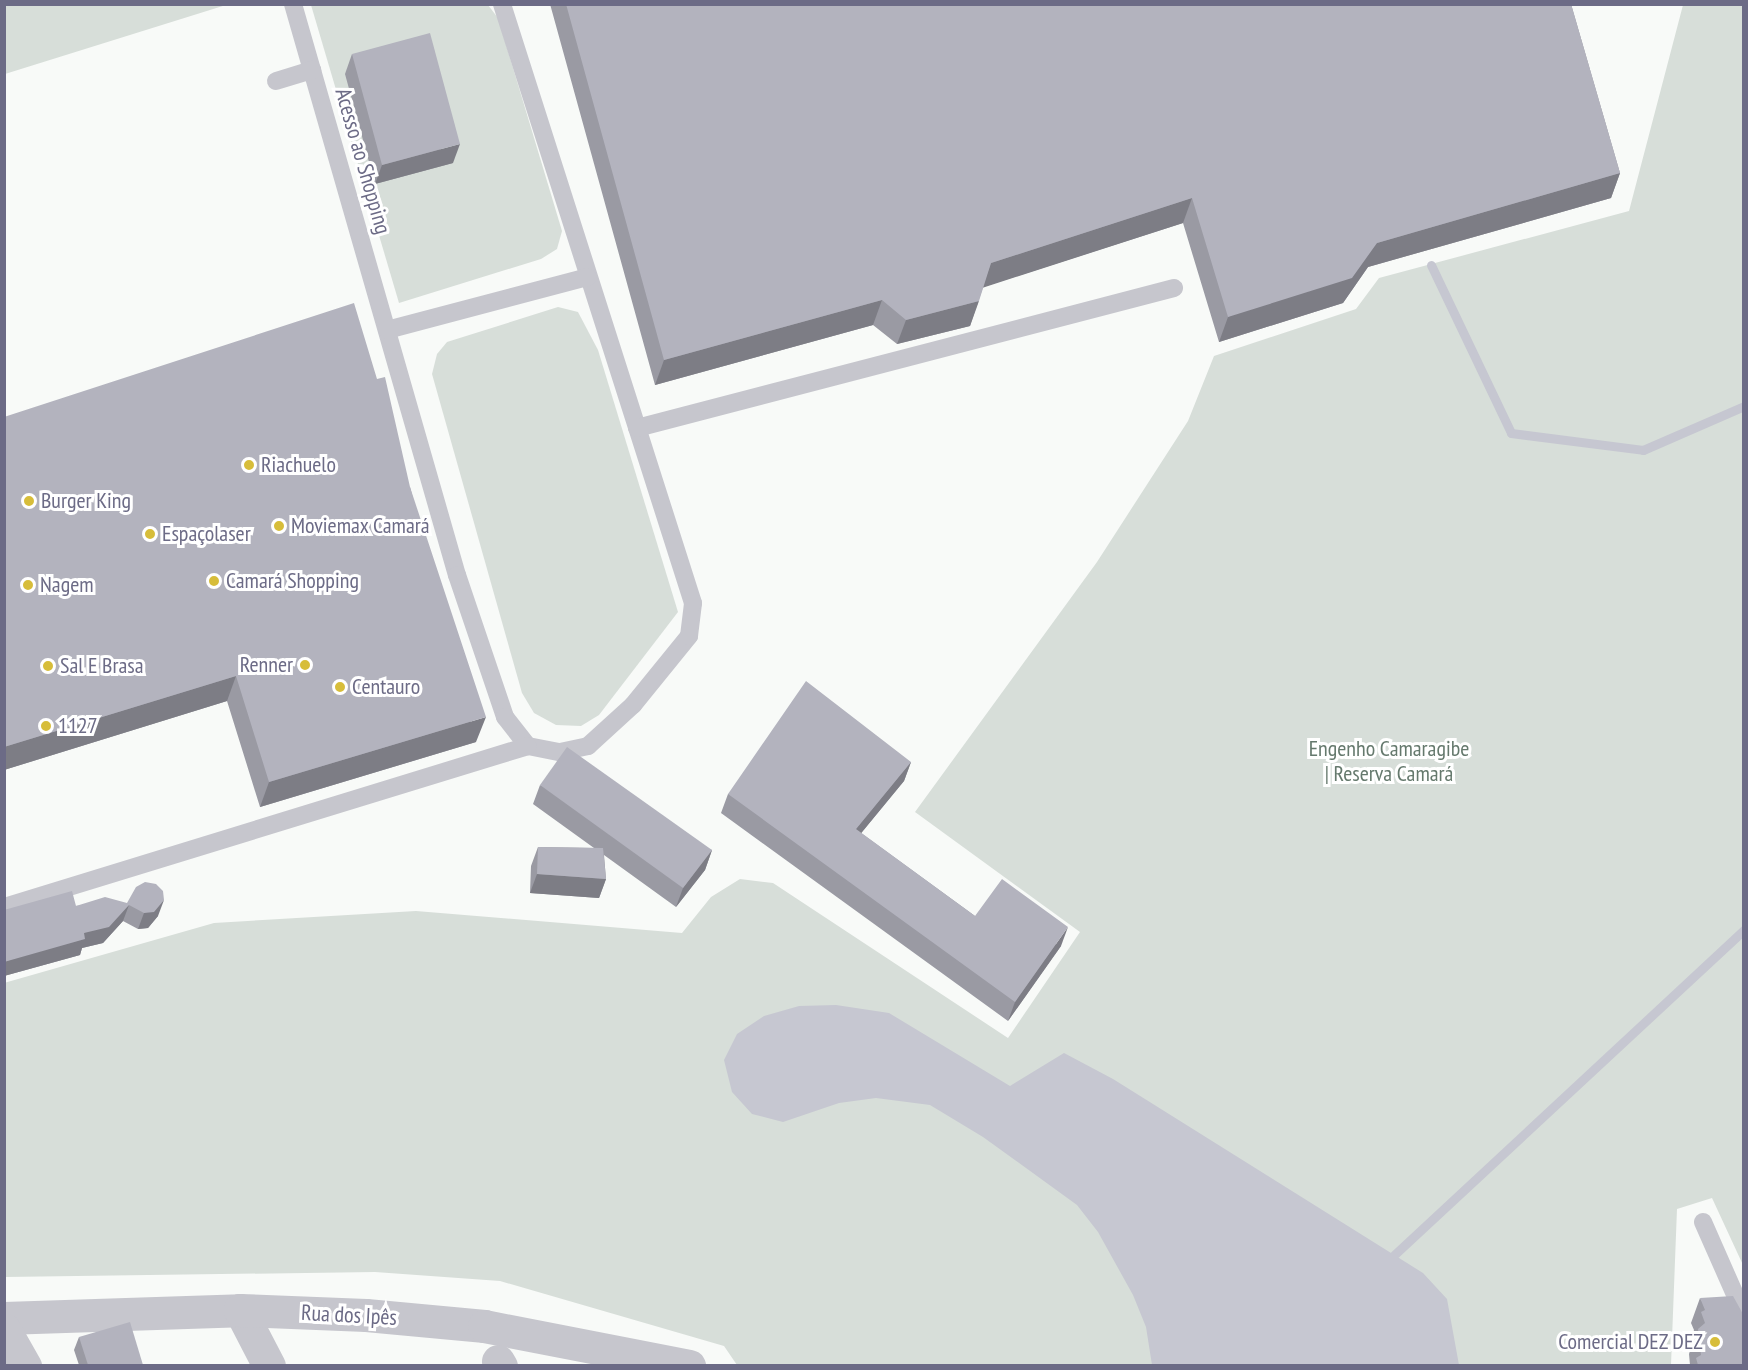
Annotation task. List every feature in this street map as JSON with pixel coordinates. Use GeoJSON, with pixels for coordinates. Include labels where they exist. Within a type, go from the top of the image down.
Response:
{"type":"FeatureCollection","features":[{"type":"Feature","properties":{"kind":"street","name":"Rua dos Ipês"},"geometry":{"type":"LineString","coordinates":[[4,1317],[240,1310],[448,1322],[689,1365]]}},
{"type":"Feature","properties":{"kind":"street"},"geometry":{"type":"LineString","coordinates":[[240,1310],[269,1365]]}},
{"type":"Feature","properties":{"kind":"street"},"geometry":{"type":"LineString","coordinates":[[4,1329],[25,1365]]}},
{"type":"Feature","properties":{"kind":"lane","name":"Acesso ao Shopping"},"geometry":{"type":"LineString","coordinates":[[293,4],[472,619],[505,717],[528,746]]}},
{"type":"Feature","properties":{"kind":"lane"},"geometry":{"type":"LineString","coordinates":[[4,907],[528,746],[560,752],[588,746],[633,705],[689,636],[693,603],[685,569],[587,277],[524,63],[502,4]]}},
{"type":"Feature","properties":{"kind":"lane"},"geometry":{"type":"LineString","coordinates":[[276,81],[312,70]]}},
{"type":"Feature","properties":{"kind":"lane"},"geometry":{"type":"LineString","coordinates":[[387,330],[587,277]]}},
{"type":"Feature","properties":{"kind":"lane"},"geometry":{"type":"LineString","coordinates":[[637,428],[1174,288]]}},
{"type":"Feature","properties":{"kind":"lane"},"geometry":{"type":"LineString","coordinates":[[1703,1222],[1743,1316]]}},
{"type":"Feature","properties":{"kind":"green space"},"geometry":{"type":"Polygon","coordinates":[[[5,4],[226,4],[226,5],[5,74],[5,4]]]}},
{"type":"Feature","properties":{"kind":"green space"},"geometry":{"type":"Polygon","coordinates":[[[311,5],[488,5],[498,18],[562,231],[557,249],[541,259],[399,303],[311,5]]]}},
{"type":"Feature","properties":{"kind":"green space","name":"Engenho Camaragibe | Reserva Camará"},"geometry":{"type":"Polygon","coordinates":[[[1683,5],[1743,5],[1743,1265],[1712,1198],[1677,1209],[1671,1365],[737,1365],[724,1346],[500,1281],[375,1272],[5,1277],[4,983],[214,923],[416,911],[682,933],[711,897],[740,879],[773,883],[1008,1038],[1080,932],[915,812],[1097,562],[1188,421],[1214,356],[1356,309],[1379,278],[1629,211],[1683,5]]]}},
{"type":"Feature","properties":{"kind":"green space"},"geometry":{"type":"Polygon","coordinates":[[[558,307],[578,312],[598,350],[678,612],[599,715],[581,726],[556,725],[534,713],[522,693],[432,374],[437,354],[447,342],[558,307]]]}},
{"type":"Feature","properties":{"kind":"shaded area"},"geometry":{"type":"Polygon","coordinates":[[[836,1005],[889,1013],[1010,1086],[1064,1053],[1113,1079],[1423,1273],[1447,1299],[1459,1365],[1152,1365],[1146,1327],[1133,1295],[1098,1232],[1077,1205],[983,1137],[930,1105],[876,1098],[839,1103],[783,1122],[752,1114],[732,1092],[724,1060],[737,1034],[764,1016],[799,1006],[836,1005]]]}},
{"type":"Feature","properties":{"kind":"building"},"geometry":{"type":"Polygon","coordinates":[[[566,4],[1571,4],[1620,173],[1377,243],[1352,278],[1228,317],[1192,198],[991,263],[979,301],[906,320],[882,300],[664,360],[566,4]]]}},
{"type":"Feature","properties":{"kind":"building"},"geometry":{"type":"Polygon","coordinates":[[[430,33],[460,144],[382,165],[352,54],[430,33]]]}},
{"type":"Feature","properties":{"kind":"building","name":"Camará Shopping"},"geometry":{"type":"Polygon","coordinates":[[[354,303],[377,379],[385,377],[410,487],[486,717],[269,782],[236,676],[4,747],[4,417],[354,303]]]}},
{"type":"Feature","properties":{"kind":"building"},"geometry":{"type":"Polygon","coordinates":[[[806,681],[911,762],[856,829],[975,916],[1002,879],[1068,927],[1015,1002],[728,794],[806,681]]]}},
{"type":"Feature","properties":{"kind":"building"},"geometry":{"type":"Polygon","coordinates":[[[567,747],[712,850],[683,888],[540,785],[567,747]]]}},
{"type":"Feature","properties":{"kind":"building"},"geometry":{"type":"Polygon","coordinates":[[[538,847],[603,848],[606,879],[537,874],[538,847]]]}},
{"type":"Feature","properties":{"kind":"building"},"geometry":{"type":"Polygon","coordinates":[[[145,882],[156,884],[163,891],[164,900],[154,912],[144,913],[129,905],[109,927],[84,933],[85,939],[4,962],[4,910],[72,891],[76,906],[105,897],[127,903],[136,887],[145,882]]]}},
{"type":"Feature","properties":{"kind":"building"},"geometry":{"type":"Polygon","coordinates":[[[1733,1296],[1743,1314],[1743,1365],[1698,1365],[1696,1358],[1701,1355],[1698,1329],[1705,1323],[1701,1312],[1705,1310],[1700,1298],[1733,1296]]]}},
{"type":"Feature","properties":{"kind":"building"},"geometry":{"type":"Polygon","coordinates":[[[130,1322],[143,1365],[88,1365],[79,1337],[130,1322]]]}},
{"type":"Feature","properties":{"kind":"waterway"},"geometry":{"type":"LineString","coordinates":[[1431,265],[1511,433],[1643,450],[1744,406]]}},
{"type":"Feature","properties":{"kind":"waterway"},"geometry":{"type":"LineString","coordinates":[[1394,1255],[1744,930]]}},
{"type":"Feature","properties":{"kind":"place","name":"Riachuelo"},"geometry":{"type":"Point","coordinates":[249,465]}},
{"type":"Feature","properties":{"kind":"place","name":"Burger King"},"geometry":{"type":"Point","coordinates":[29,501]}},
{"type":"Feature","properties":{"kind":"place","name":"Moviemax Camará"},"geometry":{"type":"Point","coordinates":[279,526]}},
{"type":"Feature","properties":{"kind":"place","name":"Espaçolaser"},"geometry":{"type":"Point","coordinates":[150,534]}},
{"type":"Feature","properties":{"kind":"place","name":"Camará Shopping"},"geometry":{"type":"Point","coordinates":[214,581]}},
{"type":"Feature","properties":{"kind":"place","name":"Nagem"},"geometry":{"type":"Point","coordinates":[28,585]}},
{"type":"Feature","properties":{"kind":"place","name":"Renner"},"geometry":{"type":"Point","coordinates":[305,665]}},
{"type":"Feature","properties":{"kind":"place","name":"Sal E Brasa"},"geometry":{"type":"Point","coordinates":[48,666]}},
{"type":"Feature","properties":{"kind":"place","name":"Centauro"},"geometry":{"type":"Point","coordinates":[340,687]}},
{"type":"Feature","properties":{"kind":"place","name":"1127"},"geometry":{"type":"Point","coordinates":[46,726]}},
{"type":"Feature","properties":{"kind":"place","name":"Comercial DEZ DEZ"},"geometry":{"type":"Point","coordinates":[1715,1342]}}]}
